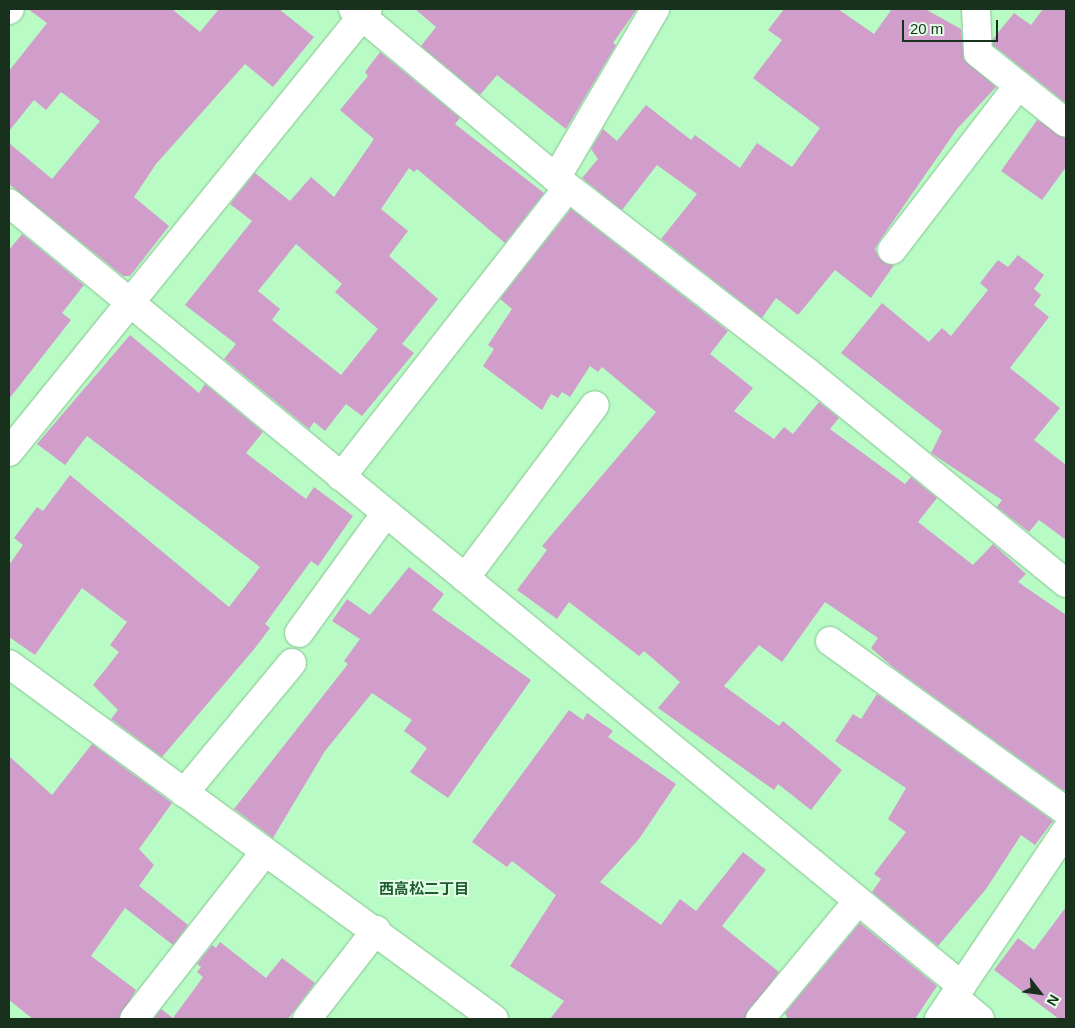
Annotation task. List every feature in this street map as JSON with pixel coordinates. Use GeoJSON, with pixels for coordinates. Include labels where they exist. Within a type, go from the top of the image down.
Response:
{"type":"FeatureCollection","features":[{"type":"Feature","properties":{"kind":"street"},"geometry":{"type":"LineString","coordinates":[[341,477],[562,183],[655,9]]}},
{"type":"Feature","properties":{"kind":"street"},"geometry":{"type":"LineString","coordinates":[[976,9],[978,53],[1066,123]]}},
{"type":"Feature","properties":{"kind":"street"},"geometry":{"type":"LineString","coordinates":[[9,452],[130,303],[361,11],[562,183],[807,372],[1066,583]]}},
{"type":"Feature","properties":{"kind":"street"},"geometry":{"type":"LineString","coordinates":[[892,250],[1018,86]]}},
{"type":"Feature","properties":{"kind":"street"},"geometry":{"type":"LineString","coordinates":[[9,203],[857,902],[952,1001],[980,1019]]}},
{"type":"Feature","properties":{"kind":"street"},"geometry":{"type":"LineString","coordinates":[[465,578],[595,405]]}},
{"type":"Feature","properties":{"kind":"street"},"geometry":{"type":"LineString","coordinates":[[298,633],[386,513]]}},
{"type":"Feature","properties":{"kind":"street"},"geometry":{"type":"LineString","coordinates":[[830,641],[1066,811]]}},
{"type":"Feature","properties":{"kind":"street"},"geometry":{"type":"LineString","coordinates":[[184,793],[292,663]]}},
{"type":"Feature","properties":{"kind":"street"},"geometry":{"type":"LineString","coordinates":[[9,664],[265,852],[376,930],[494,1019]]}},
{"type":"Feature","properties":{"kind":"street"},"geometry":{"type":"LineString","coordinates":[[952,1001],[1066,832]]}},
{"type":"Feature","properties":{"kind":"street"},"geometry":{"type":"LineString","coordinates":[[134,1019],[265,852]]}},
{"type":"Feature","properties":{"kind":"street"},"geometry":{"type":"LineString","coordinates":[[760,1019],[857,902]]}},
{"type":"Feature","properties":{"kind":"street"},"geometry":{"type":"LineString","coordinates":[[307,1019],[376,930]]}},
{"type":"Feature","properties":{"kind":"building"},"geometry":{"type":"Polygon","coordinates":[[[28,9],[172,9],[200,32],[219,9],[279,9],[314,37],[273,87],[245,64],[156,164],[134,197],[169,226],[130,276],[123,276],[9,184],[9,143],[52,179],[100,121],[61,92],[46,110],[34,100],[9,131],[9,71],[47,23],[28,9]]]}},
{"type":"Feature","properties":{"kind":"building"},"geometry":{"type":"Polygon","coordinates":[[[415,9],[637,9],[613,43],[616,45],[566,129],[497,75],[480,95],[421,46],[436,27],[415,9]]]}},
{"type":"Feature","properties":{"kind":"building"},"geometry":{"type":"Polygon","coordinates":[[[784,9],[838,9],[874,34],[892,9],[925,9],[961,29],[964,60],[996,87],[957,129],[880,240],[875,249],[878,256],[894,265],[871,298],[835,270],[798,315],[776,298],[762,318],[661,239],[697,194],[657,165],[622,210],[582,178],[598,159],[591,149],[603,129],[617,141],[646,105],[691,140],[695,135],[740,168],[757,143],[792,167],[820,128],[753,78],[782,40],[768,30],[784,9]]]}},
{"type":"Feature","properties":{"kind":"building"},"geometry":{"type":"Polygon","coordinates":[[[1043,9],[1066,9],[1066,103],[993,45],[993,39],[1014,13],[1031,25],[1043,9]]]}},
{"type":"Feature","properties":{"kind":"building"},"geometry":{"type":"Polygon","coordinates":[[[380,52],[460,118],[455,124],[544,193],[505,243],[417,169],[414,172],[409,168],[381,209],[408,231],[389,256],[438,299],[402,344],[414,353],[362,416],[346,404],[325,431],[314,422],[309,429],[224,359],[236,344],[185,305],[252,221],[230,204],[255,173],[290,201],[311,177],[334,197],[374,139],[340,110],[368,76],[365,72],[380,52]],[[296,244],[258,291],[280,309],[272,320],[341,375],[378,329],[335,292],[342,284],[296,244]]]}},
{"type":"Feature","properties":{"kind":"building"},"geometry":{"type":"Polygon","coordinates":[[[1037,120],[1066,138],[1066,167],[1042,200],[1001,171],[1037,120]]]}},
{"type":"Feature","properties":{"kind":"building"},"geometry":{"type":"Polygon","coordinates":[[[571,209],[728,331],[710,354],[753,388],[734,411],[774,439],[784,427],[793,434],[819,402],[839,418],[830,429],[905,484],[911,477],[937,498],[918,522],[973,565],[993,544],[1026,574],[1018,582],[1066,615],[1066,792],[894,668],[871,648],[878,638],[825,602],[782,662],[759,645],[724,686],[779,726],[783,721],[842,770],[811,810],[778,784],[774,790],[658,708],[680,682],[644,651],[639,656],[569,602],[557,619],[517,590],[547,550],[542,546],[656,412],[602,367],[598,372],[590,366],[570,397],[562,392],[558,398],[551,394],[542,410],[483,366],[494,349],[488,345],[512,309],[500,299],[571,209]]]}},
{"type":"Feature","properties":{"kind":"building"},"geometry":{"type":"Polygon","coordinates":[[[22,234],[84,285],[62,313],[71,320],[9,399],[9,250],[22,234]]]}},
{"type":"Feature","properties":{"kind":"building"},"geometry":{"type":"Polygon","coordinates":[[[1018,255],[1044,275],[1034,289],[1041,295],[1034,305],[1049,317],[1010,368],[1060,408],[1034,440],[1066,465],[1066,540],[1039,520],[1029,532],[997,507],[1002,500],[931,453],[942,431],[841,353],[882,303],[929,342],[942,328],[951,336],[988,290],[980,283],[998,260],[1008,267],[1018,255]]]}},
{"type":"Feature","properties":{"kind":"building"},"geometry":{"type":"Polygon","coordinates":[[[130,335],[199,393],[205,384],[263,432],[246,453],[306,499],[314,487],[353,516],[318,566],[311,561],[265,624],[270,628],[255,648],[162,757],[111,719],[118,710],[93,685],[119,652],[110,645],[127,622],[82,588],[35,655],[9,637],[9,565],[23,545],[14,538],[37,507],[43,511],[70,475],[229,607],[260,567],[87,436],[65,465],[37,444],[130,335]]]}},
{"type":"Feature","properties":{"kind":"building"},"geometry":{"type":"Polygon","coordinates":[[[409,567],[444,594],[432,610],[531,680],[448,798],[410,772],[427,748],[404,731],[412,720],[372,693],[325,751],[273,838],[234,809],[348,664],[344,661],[360,639],[332,621],[347,599],[370,615],[409,567]]]}},
{"type":"Feature","properties":{"kind":"building"},"geometry":{"type":"Polygon","coordinates":[[[877,694],[1053,821],[1035,845],[1021,835],[986,889],[938,946],[872,892],[881,879],[874,874],[906,832],[888,819],[906,788],[835,741],[853,714],[861,719],[877,694]]]}},
{"type":"Feature","properties":{"kind":"building"},"geometry":{"type":"Polygon","coordinates":[[[569,710],[583,720],[587,713],[613,731],[608,737],[676,784],[639,839],[600,882],[661,925],[680,899],[696,911],[743,852],[766,870],[722,926],[779,972],[745,1019],[550,1019],[564,1001],[510,966],[556,895],[512,861],[507,867],[472,842],[569,710]]]}},
{"type":"Feature","properties":{"kind":"building"},"geometry":{"type":"Polygon","coordinates":[[[92,744],[172,803],[139,849],[154,865],[139,886],[188,925],[173,945],[125,908],[91,956],[136,990],[119,1019],[33,1019],[9,1000],[9,756],[52,795],[92,744]]]}},
{"type":"Feature","properties":{"kind":"building"},"geometry":{"type":"Polygon","coordinates":[[[1066,907],[1066,1019],[1059,1019],[994,970],[1018,938],[1034,950],[1066,907]]]}},
{"type":"Feature","properties":{"kind":"building"},"geometry":{"type":"Polygon","coordinates":[[[860,923],[937,986],[915,1019],[788,1019],[785,1013],[860,923]]]}},
{"type":"Feature","properties":{"kind":"building"},"geometry":{"type":"Polygon","coordinates":[[[220,942],[266,978],[282,958],[315,983],[288,1019],[154,1019],[161,1009],[173,1018],[203,977],[197,972],[201,967],[197,964],[212,945],[216,948],[220,942]]]}},
{"type":"Feature","properties":{"kind":"district","name":"西高松二丁目"},"geometry":{"type":"Point","coordinates":[424,889]}}]}
